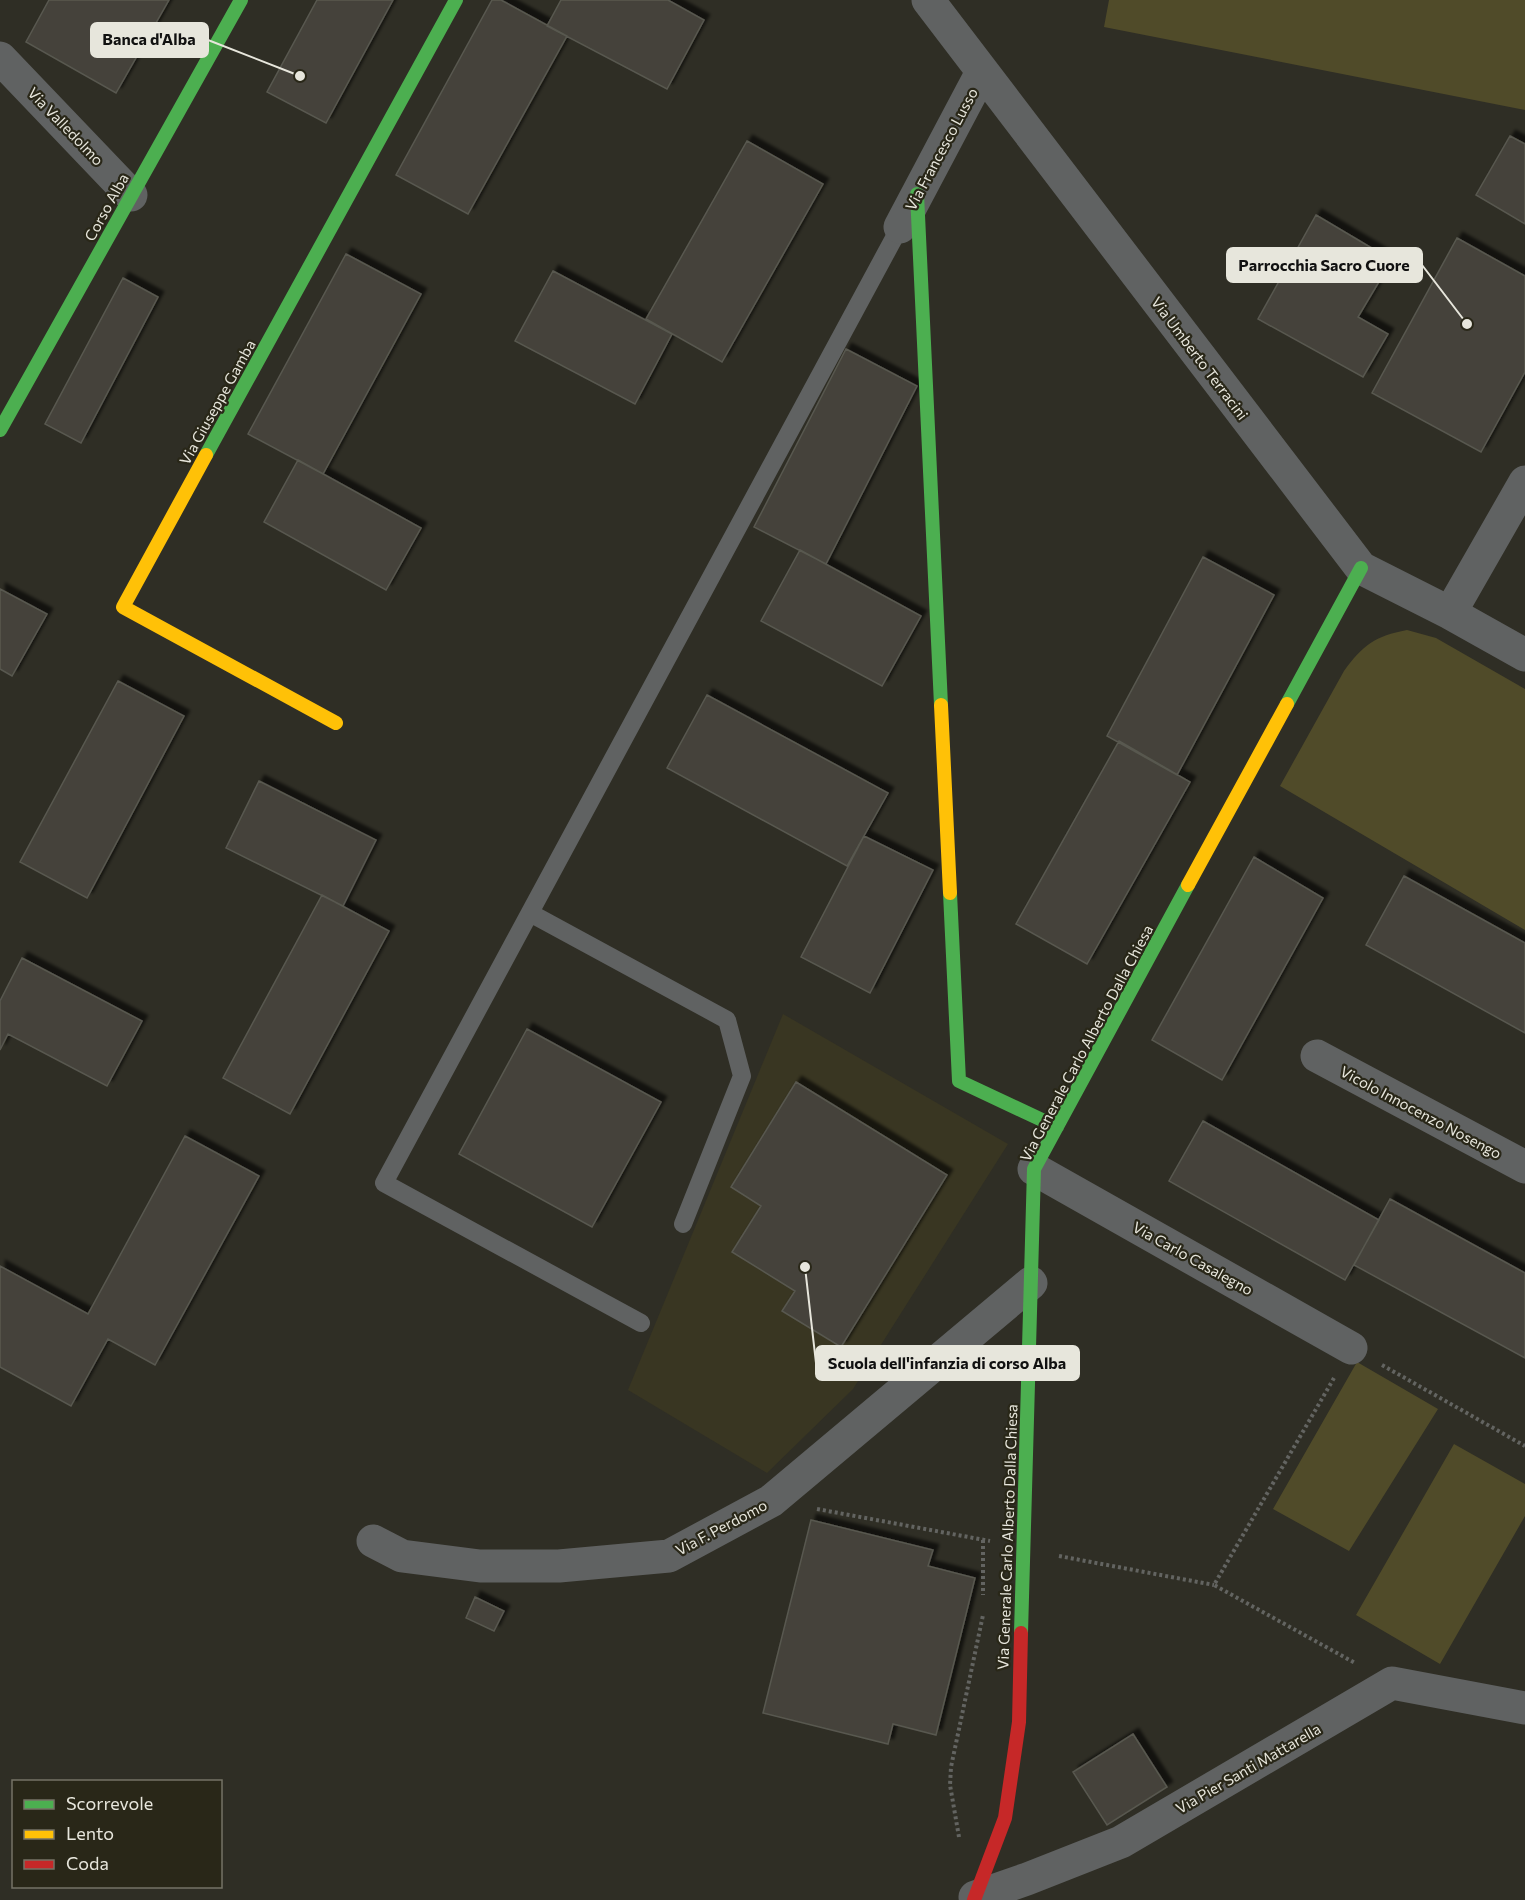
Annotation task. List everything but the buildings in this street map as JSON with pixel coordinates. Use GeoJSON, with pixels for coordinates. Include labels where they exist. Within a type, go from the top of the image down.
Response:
{"type":"FeatureCollection","features":[{"type":"Feature","properties":{"kind":"street","name":"Corso Alba"},"geometry":{"type":"LineString","coordinates":[[0,430],[241,0]]}},
{"type":"Feature","properties":{"kind":"street","name":"Via Giuseppe Gamba"},"geometry":{"type":"LineString","coordinates":[[336,723],[123,607],[456,0]]}},
{"type":"Feature","properties":{"kind":"street","name":"Via Umberto Terracini"},"geometry":{"type":"LineString","coordinates":[[928,0],[953,14],[982,72],[1361,568],[1450,613],[1525,655]]}},
{"type":"Feature","properties":{"kind":"street","name":"Via Valledolmo"},"geometry":{"type":"LineString","coordinates":[[0,58],[132,195]]}},
{"type":"Feature","properties":{"kind":"street","name":"Via Francesco Lusso"},"geometry":{"type":"LineString","coordinates":[[900,227],[982,72]]}},
{"type":"Feature","properties":{"kind":"street"},"geometry":{"type":"LineString","coordinates":[[917,194],[959,1081],[1057,1127]]}},
{"type":"Feature","properties":{"kind":"street"},"geometry":{"type":"LineString","coordinates":[[1450,613],[1525,482]]}},
{"type":"Feature","properties":{"kind":"street","name":"Via Generale Carlo Alberto Dalla Chiesa"},"geometry":{"type":"LineString","coordinates":[[974,1899],[1005,1818],[1019,1722],[1034,1169],[1361,568]]}},
{"type":"Feature","properties":{"kind":"street","name":"Vicolo Innocenzo Nosengo"},"geometry":{"type":"LineString","coordinates":[[1317,1056],[1525,1167]]}},
{"type":"Feature","properties":{"kind":"street","name":"Via Carlo Casalegno"},"geometry":{"type":"LineString","coordinates":[[1034,1169],[1352,1347]]}},
{"type":"Feature","properties":{"kind":"street","name":"Via F. Perdomo"},"geometry":{"type":"LineString","coordinates":[[373,1541],[402,1556],[480,1566],[559,1566],[669,1556],[771,1501],[1031,1283]]}},
{"type":"Feature","properties":{"kind":"street"},"geometry":{"type":"LineString","coordinates":[[1392,1683],[1525,1708]]}},
{"type":"Feature","properties":{"kind":"street","name":"Via Pier Santi Mattarella"},"geometry":{"type":"LineString","coordinates":[[974,1899],[1121,1842],[1392,1683]]}},
{"type":"Feature","properties":{"kind":"lane"},"geometry":{"type":"LineString","coordinates":[[641,1323],[384,1183],[900,227]]}},
{"type":"Feature","properties":{"kind":"lane"},"geometry":{"type":"LineString","coordinates":[[530,913],[727,1020],[742,1076],[683,1224]]}},
{"type":"Feature","properties":{"kind":"path"},"geometry":{"type":"LineString","coordinates":[[1392,1683],[1214,1585],[1352,1347],[1525,1446]]}},
{"type":"Feature","properties":{"kind":"path"},"geometry":{"type":"LineString","coordinates":[[960,1839],[950,1785],[951,1767],[983,1615],[983,1540]]}},
{"type":"Feature","properties":{"kind":"shaded area"},"geometry":{"type":"Polygon","coordinates":[[[1109,0],[1525,0],[1525,110],[1104,27],[1109,0]]]}},
{"type":"Feature","properties":{"kind":"shaded area"},"geometry":{"type":"Polygon","coordinates":[[[1407,630],[1436,638],[1525,689],[1525,930],[1280,786],[1351,662],[1364,648],[1378,639],[1407,630]]]}},
{"type":"Feature","properties":{"kind":"shaded area"},"geometry":{"type":"Polygon","coordinates":[[[783,1014],[1008,1144],[853,1389],[767,1473],[628,1390],[783,1014]]]}},
{"type":"Feature","properties":{"kind":"shaded area"},"geometry":{"type":"Polygon","coordinates":[[[1357,1362],[1438,1409],[1349,1551],[1273,1509],[1357,1362]]]}},
{"type":"Feature","properties":{"kind":"shaded area"},"geometry":{"type":"Polygon","coordinates":[[[1454,1444],[1525,1484],[1525,1516],[1440,1664],[1356,1615],[1454,1444]]]}},
{"type":"Feature","properties":{"kind":"traffic: fast"},"geometry":{"type":"LineString","coordinates":[[0,430],[241,0]]}},
{"type":"Feature","properties":{"kind":"traffic: fast"},"geometry":{"type":"LineString","coordinates":[[206,455],[456,0]]}},
{"type":"Feature","properties":{"kind":"traffic: fast"},"geometry":{"type":"LineString","coordinates":[[917,194],[941,705]]}},
{"type":"Feature","properties":{"kind":"traffic: fast"},"geometry":{"type":"LineString","coordinates":[[1287,704],[1361,568]]}},
{"type":"Feature","properties":{"kind":"traffic: fast"},"geometry":{"type":"LineString","coordinates":[[1021,1633],[1034,1169],[1188,885]]}},
{"type":"Feature","properties":{"kind":"traffic: fast"},"geometry":{"type":"LineString","coordinates":[[950,893],[959,1081],[1057,1127]]}},
{"type":"Feature","properties":{"kind":"traffic: slow"},"geometry":{"type":"LineString","coordinates":[[206,455],[123,607],[336,723]]}},
{"type":"Feature","properties":{"kind":"traffic: slow"},"geometry":{"type":"LineString","coordinates":[[1188,885],[1287,704]]}},
{"type":"Feature","properties":{"kind":"traffic: slow"},"geometry":{"type":"LineString","coordinates":[[941,705],[950,893]]}},
{"type":"Feature","properties":{"kind":"traffic: jam"},"geometry":{"type":"LineString","coordinates":[[974,1900],[1005,1818],[1019,1722],[1021,1633]]}},
{"type":"Feature","properties":{"kind":"place","name":"Banca d'Alba"},"geometry":{"type":"Point","coordinates":[300,76]}},
{"type":"Feature","properties":{"kind":"place","name":"Parrocchia Sacro Cuore"},"geometry":{"type":"Point","coordinates":[1467,324]}},
{"type":"Feature","properties":{"kind":"place","name":"Scuola dell'infanzia di corso Alba"},"geometry":{"type":"Point","coordinates":[805,1267]}}]}
